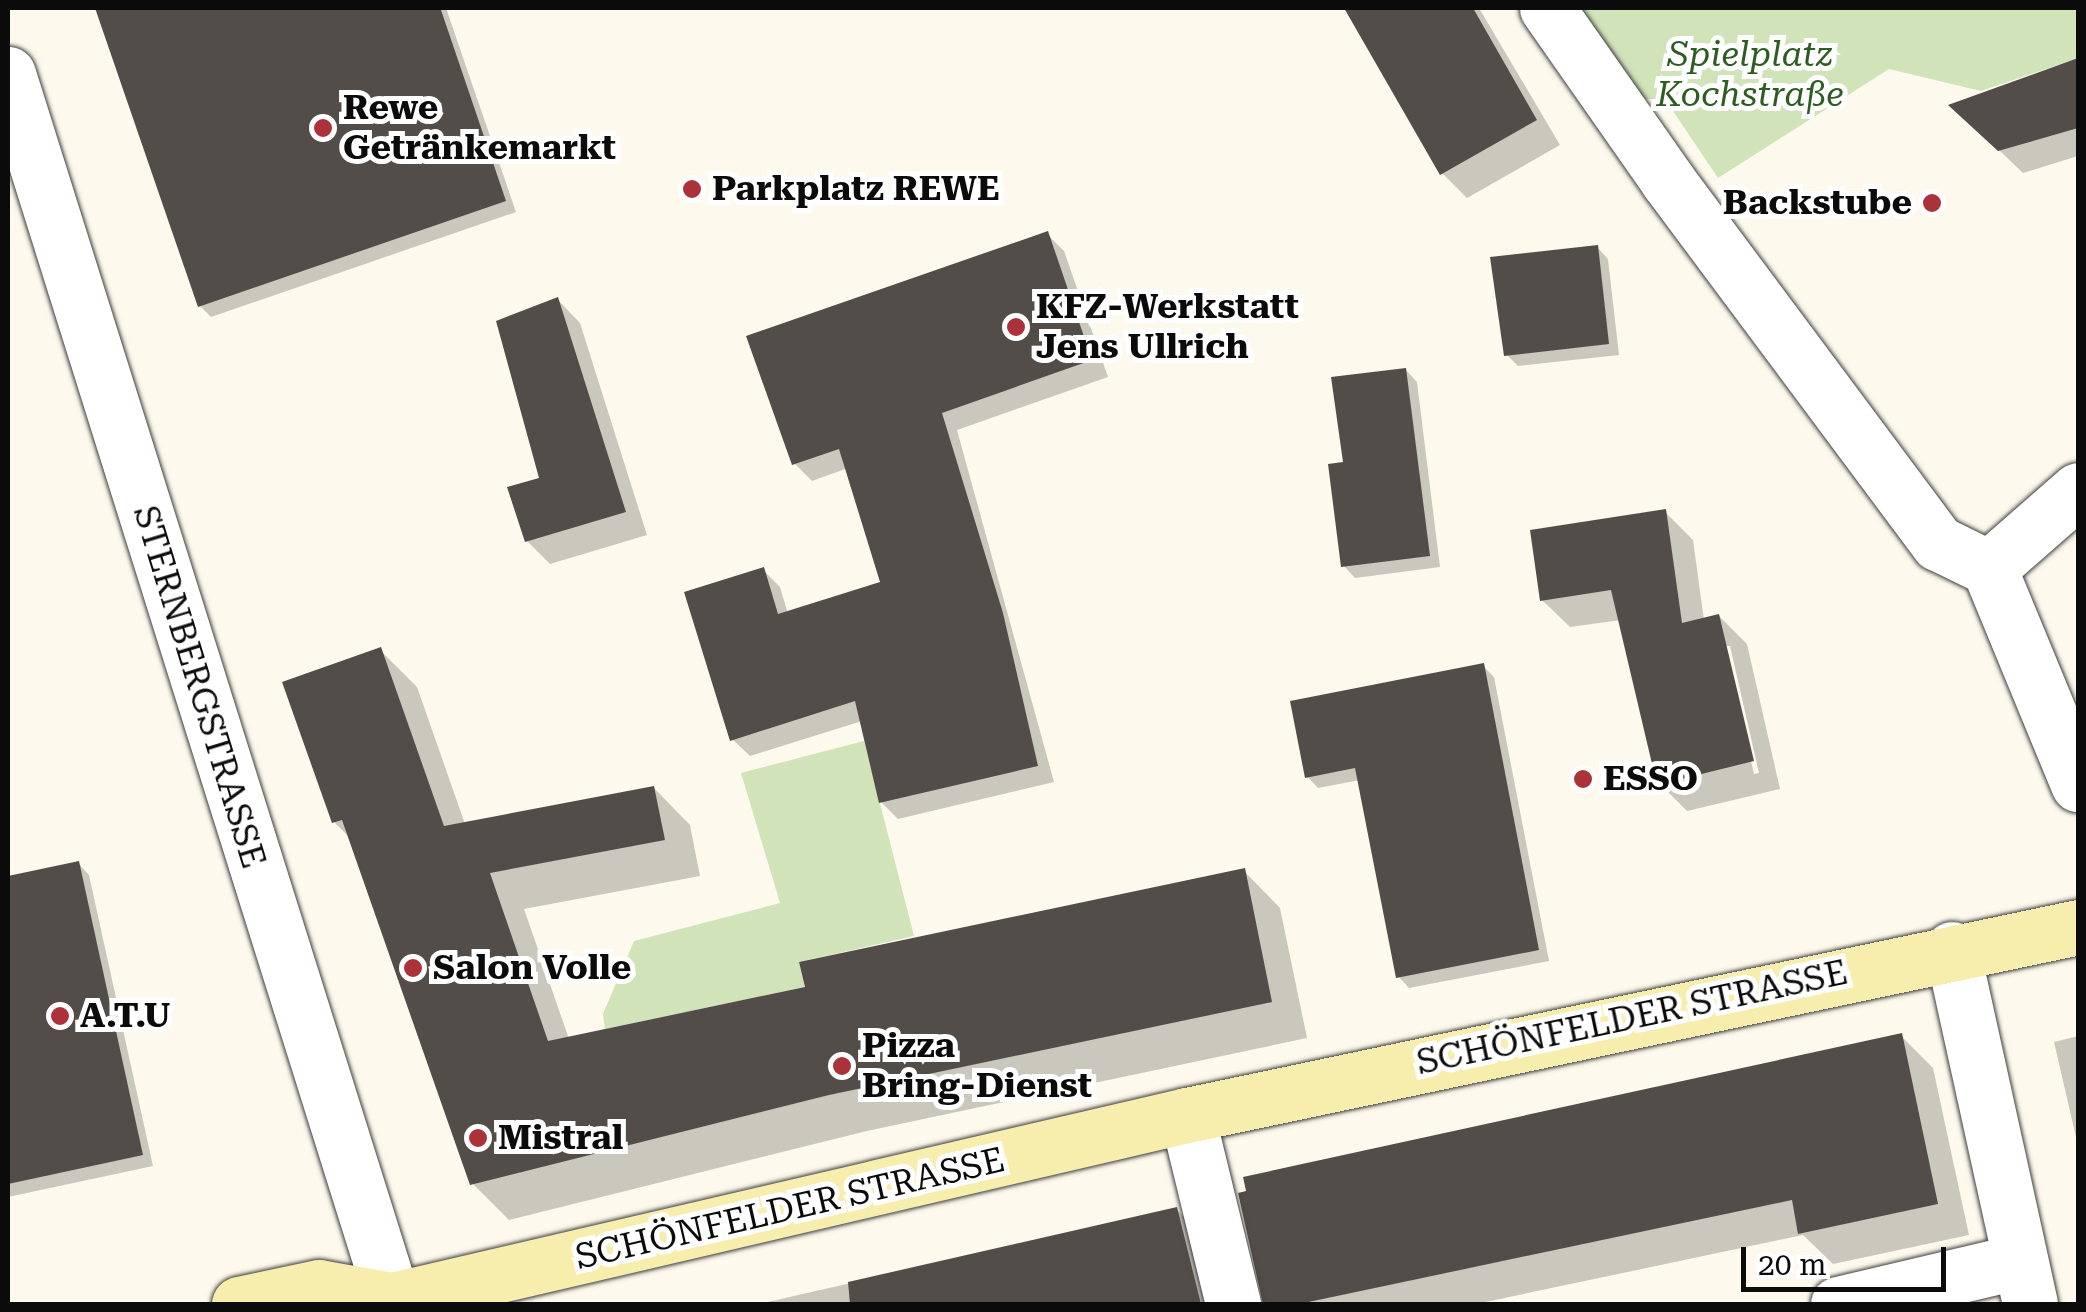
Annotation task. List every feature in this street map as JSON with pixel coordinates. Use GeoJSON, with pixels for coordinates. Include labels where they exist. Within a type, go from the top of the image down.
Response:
{"type":"FeatureCollection","features":[{"type":"Feature","properties":{"kind":"main road","name":"SCHÖNFELDER STRASSE"},"geometry":{"type":"LineString","coordinates":[[391,1303],[1187,1116],[1952,948],[2078,927]]}},
{"type":"Feature","properties":{"kind":"main road"},"geometry":{"type":"LineString","coordinates":[[239,1304],[319,1287],[391,1303]]}},
{"type":"Feature","properties":{"kind":"street"},"geometry":{"type":"LineString","coordinates":[[1547,8],[1668,181],[1938,543],[1990,568],[2078,784]]}},
{"type":"Feature","properties":{"kind":"street","name":"STERNBERGSTRASSE"},"geometry":{"type":"LineString","coordinates":[[8,74],[391,1303]]}},
{"type":"Feature","properties":{"kind":"street"},"geometry":{"type":"LineString","coordinates":[[1990,568],[2078,490]]}},
{"type":"Feature","properties":{"kind":"street"},"geometry":{"type":"LineString","coordinates":[[1838,1304],[2025,1283],[1952,948]]}},
{"type":"Feature","properties":{"kind":"street"},"geometry":{"type":"LineString","coordinates":[[1187,1116],[1233,1304]]}},
{"type":"Feature","properties":{"kind":"green space","name":"Spielplatz Kochstraße"},"geometry":{"type":"Polygon","coordinates":[[[1560,8],[2078,8],[2078,58],[1981,91],[1889,69],[1718,178],[1665,99],[1623,99],[1560,8]]]}},
{"type":"Feature","properties":{"kind":"green space"},"geometry":{"type":"Polygon","coordinates":[[[864,741],[914,936],[799,962],[805,987],[605,1029],[603,1014],[634,941],[780,903],[741,773],[864,741]]]}},
{"type":"Feature","properties":{"kind":"building"},"geometry":{"type":"Polygon","coordinates":[[[95,8],[441,10],[506,201],[198,307],[95,8]]]}},
{"type":"Feature","properties":{"kind":"building"},"geometry":{"type":"Polygon","coordinates":[[[1344,8],[1473,8],[1537,120],[1440,175],[1344,8]]]}},
{"type":"Feature","properties":{"kind":"building"},"geometry":{"type":"Polygon","coordinates":[[[2078,58],[2078,128],[1998,151],[1948,105],[2078,58]]]}},
{"type":"Feature","properties":{"kind":"building"},"geometry":{"type":"Polygon","coordinates":[[[1048,231],[1092,360],[942,413],[1003,613],[1038,766],[879,803],[855,701],[730,741],[684,592],[764,567],[778,614],[880,582],[839,449],[792,465],[746,336],[1048,231]]]}},
{"type":"Feature","properties":{"kind":"building"},"geometry":{"type":"Polygon","coordinates":[[[1598,245],[1609,344],[1504,356],[1490,257],[1598,245]]]}},
{"type":"Feature","properties":{"kind":"building"},"geometry":{"type":"Polygon","coordinates":[[[558,297],[626,512],[525,542],[507,487],[539,478],[496,321],[558,297]]]}},
{"type":"Feature","properties":{"kind":"building"},"geometry":{"type":"Polygon","coordinates":[[[1406,368],[1430,556],[1341,567],[1328,464],[1343,462],[1331,377],[1406,368]]]}},
{"type":"Feature","properties":{"kind":"building"},"geometry":{"type":"Polygon","coordinates":[[[1666,509],[1682,623],[1719,614],[1754,761],[1657,785],[1611,590],[1540,601],[1530,530],[1666,509]]]}},
{"type":"Feature","properties":{"kind":"building"},"geometry":{"type":"Polygon","coordinates":[[[381,647],[444,826],[654,786],[665,840],[490,873],[548,1041],[805,987],[799,962],[1245,868],[1272,1002],[829,1095],[470,1185],[342,820],[332,823],[282,682],[381,647]]]}},
{"type":"Feature","properties":{"kind":"building"},"geometry":{"type":"Polygon","coordinates":[[[1484,663],[1539,950],[1396,978],[1355,768],[1305,778],[1290,701],[1484,663]]]}},
{"type":"Feature","properties":{"kind":"building","name":"A.T.U"},"geometry":{"type":"Polygon","coordinates":[[[79,861],[143,1155],[8,1184],[8,876],[79,861]]]}},
{"type":"Feature","properties":{"kind":"building"},"geometry":{"type":"Polygon","coordinates":[[[1902,1033],[1938,1204],[1798,1234],[1792,1200],[1299,1304],[1263,1304],[1238,1193],[1246,1191],[1243,1177],[1902,1033]]]}},
{"type":"Feature","properties":{"kind":"building"},"geometry":{"type":"Polygon","coordinates":[[[1177,1207],[1201,1304],[850,1304],[848,1282],[1177,1207]]]}},
{"type":"Feature","properties":{"kind":"place","name":"Rewe Getränkemarkt"},"geometry":{"type":"Point","coordinates":[323,128]}},
{"type":"Feature","properties":{"kind":"place","name":"Parkplatz REWE"},"geometry":{"type":"Point","coordinates":[692,189]}},
{"type":"Feature","properties":{"kind":"place","name":"Backstube"},"geometry":{"type":"Point","coordinates":[1932,203]}},
{"type":"Feature","properties":{"kind":"place","name":"KFZ-Werkstatt Jens Ullrich"},"geometry":{"type":"Point","coordinates":[1016,327]}},
{"type":"Feature","properties":{"kind":"place","name":"ESSO"},"geometry":{"type":"Point","coordinates":[1583,779]}},
{"type":"Feature","properties":{"kind":"place","name":"Salon Volle"},"geometry":{"type":"Point","coordinates":[413,968]}},
{"type":"Feature","properties":{"kind":"place","name":"A.T.U"},"geometry":{"type":"Point","coordinates":[60,1016]}},
{"type":"Feature","properties":{"kind":"place","name":"Pizza Bring-Dienst"},"geometry":{"type":"Point","coordinates":[842,1066]}},
{"type":"Feature","properties":{"kind":"place","name":"Mistral"},"geometry":{"type":"Point","coordinates":[478,1138]}}]}
